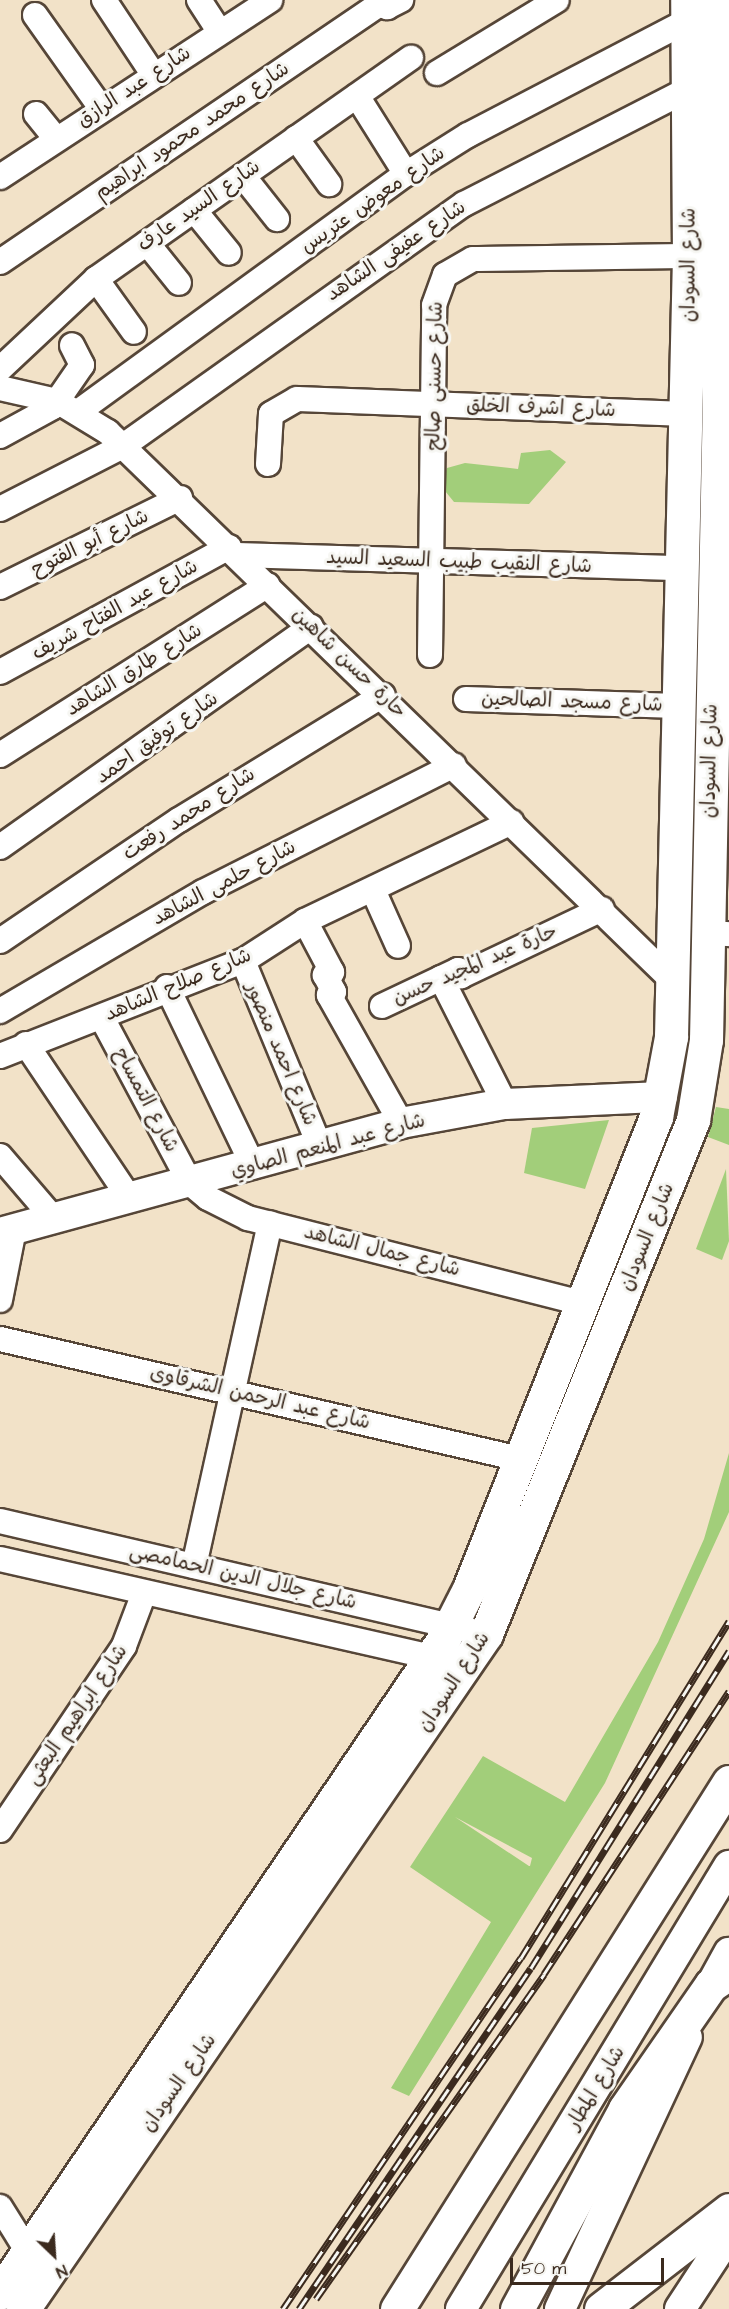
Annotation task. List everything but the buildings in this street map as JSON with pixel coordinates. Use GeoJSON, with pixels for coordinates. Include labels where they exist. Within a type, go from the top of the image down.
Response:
{"type":"FeatureCollection","features":[{"type":"Feature","properties":{"kind":"main road","name":"شارع السودان"},"geometry":{"type":"LineString","coordinates":[[0,2293],[434,1656],[452,1624],[520,1459],[662,1097],[672,980],[689,256],[711,97],[714,0]]}},
{"type":"Feature","properties":{"kind":"main road","name":"شارع السودان"},"geometry":{"type":"LineString","coordinates":[[23,2309],[466,1667],[486,1634],[631,1278],[698,1098],[718,934],[724,246],[711,97],[687,10]]}},
{"type":"Feature","properties":{"kind":"main road"},"geometry":{"type":"LineString","coordinates":[[597,1265],[631,1278]]}},
{"type":"Feature","properties":{"kind":"main road"},"geometry":{"type":"LineString","coordinates":[[397,2309],[729,1782]]}},
{"type":"Feature","properties":{"kind":"main road"},"geometry":{"type":"LineString","coordinates":[[517,2309],[604,2143],[720,1979]]}},
{"type":"Feature","properties":{"kind":"main road"},"geometry":{"type":"LineString","coordinates":[[600,2309],[729,2210]]}},
{"type":"Feature","properties":{"kind":"street"},"geometry":{"type":"LineString","coordinates":[[104,0],[153,74]]}},
{"type":"Feature","properties":{"kind":"street"},"geometry":{"type":"LineString","coordinates":[[200,0],[220,32]]}},
{"type":"Feature","properties":{"kind":"street","name":"شارع عبد الرازق"},"geometry":{"type":"LineString","coordinates":[[0,177],[101,108],[270,0]]}},
{"type":"Feature","properties":{"kind":"street"},"geometry":{"type":"LineString","coordinates":[[436,73],[557,0]]}},
{"type":"Feature","properties":{"kind":"street","name":"شارع محمد محمود ابراهيم"},"geometry":{"type":"LineString","coordinates":[[0,262],[379,4],[393,3]]}},
{"type":"Feature","properties":{"kind":"street","name":"شارع معوض عتريس"},"geometry":{"type":"LineString","coordinates":[[0,436],[68,406],[406,174],[468,135],[687,10]]}},
{"type":"Feature","properties":{"kind":"street"},"geometry":{"type":"LineString","coordinates":[[35,15],[101,108]]}},
{"type":"Feature","properties":{"kind":"street","name":"شارع السيد عارف"},"geometry":{"type":"LineString","coordinates":[[0,369],[96,279],[411,58]]}},
{"type":"Feature","properties":{"kind":"street"},"geometry":{"type":"LineString","coordinates":[[357,96],[406,174]]}},
{"type":"Feature","properties":{"kind":"street","name":"شارع عفيفى الشاهد"},"geometry":{"type":"LineString","coordinates":[[0,509],[123,446],[464,204],[711,97]]}},
{"type":"Feature","properties":{"kind":"street"},"geometry":{"type":"LineString","coordinates":[[36,114],[56,139]]}},
{"type":"Feature","properties":{"kind":"street"},"geometry":{"type":"LineString","coordinates":[[296,138],[329,184]]}},
{"type":"Feature","properties":{"kind":"street"},"geometry":{"type":"LineString","coordinates":[[243,176],[278,219]]}},
{"type":"Feature","properties":{"kind":"street"},"geometry":{"type":"LineString","coordinates":[[195,210],[229,253]]}},
{"type":"Feature","properties":{"kind":"street"},"geometry":{"type":"LineString","coordinates":[[147,243],[179,283]]}},
{"type":"Feature","properties":{"kind":"street","name":"شارع حسنى صالح"},"geometry":{"type":"LineString","coordinates":[[430,656],[433,561],[433,404],[437,289],[458,264],[473,259],[689,256]]}},
{"type":"Feature","properties":{"kind":"street"},"geometry":{"type":"LineString","coordinates":[[96,279],[134,332]]}},
{"type":"Feature","properties":{"kind":"street"},"geometry":{"type":"LineString","coordinates":[[68,406],[82,365],[72,345]]}},
{"type":"Feature","properties":{"kind":"street","name":"حارة حسن شاهين"},"geometry":{"type":"LineString","coordinates":[[0,388],[68,406],[123,446],[180,498],[383,695],[672,980]]}},
{"type":"Feature","properties":{"kind":"street","name":"شارع اشرف الخلق"},"geometry":{"type":"LineString","coordinates":[[268,464],[267,423],[287,401],[687,414]]}},
{"type":"Feature","properties":{"kind":"street","name":"شارع أبو الفتوح"},"geometry":{"type":"LineString","coordinates":[[0,587],[180,498]]}},
{"type":"Feature","properties":{"kind":"street","name":"شارع النقيب طبيب السعيد السيد"},"geometry":{"type":"LineString","coordinates":[[233,551],[433,561],[682,568]]}},
{"type":"Feature","properties":{"kind":"street","name":"شارع عبد الفتاح شريف"},"geometry":{"type":"LineString","coordinates":[[0,672],[233,551]]}},
{"type":"Feature","properties":{"kind":"street","name":"شارع طارق الشاهد"},"geometry":{"type":"LineString","coordinates":[[0,754],[268,585]]}},
{"type":"Feature","properties":{"kind":"street","name":"شارع توفيق احمد"},"geometry":{"type":"LineString","coordinates":[[0,848],[311,627]]}},
{"type":"Feature","properties":{"kind":"street","name":"شارع محمد رفعت"},"geometry":{"type":"LineString","coordinates":[[0,941],[179,820],[383,695]]}},
{"type":"Feature","properties":{"kind":"street","name":"شارع مسجد الصالحين"},"geometry":{"type":"LineString","coordinates":[[466,699],[678,706]]}},
{"type":"Feature","properties":{"kind":"street","name":"شارع حلمى الشاهد"},"geometry":{"type":"LineString","coordinates":[[0,1011],[203,892],[454,765]]}},
{"type":"Feature","properties":{"kind":"street","name":"شارع صلاح الشاهد"},"geometry":{"type":"LineString","coordinates":[[0,1056],[26,1044],[102,1018],[167,987],[243,961],[305,921],[518,828]]}},
{"type":"Feature","properties":{"kind":"street"},"geometry":{"type":"LineString","coordinates":[[373,890],[398,946]]}},
{"type":"Feature","properties":{"kind":"street","name":"حارة عبد المجيد حسن"},"geometry":{"type":"LineString","coordinates":[[382,1006],[458,970],[461,976],[602,909]]}},
{"type":"Feature","properties":{"kind":"street"},"geometry":{"type":"LineString","coordinates":[[305,921],[332,972],[326,975],[334,992],[329,995],[401,1123]]}},
{"type":"Feature","properties":{"kind":"street","name":"شارع احمد منصور"},"geometry":{"type":"LineString","coordinates":[[243,961],[320,1147]]}},
{"type":"Feature","properties":{"kind":"street"},"geometry":{"type":"LineString","coordinates":[[441,978],[505,1104]]}},
{"type":"Feature","properties":{"kind":"street"},"geometry":{"type":"LineString","coordinates":[[167,987],[253,1166]]}},
{"type":"Feature","properties":{"kind":"street","name":"شارع التمساح"},"geometry":{"type":"LineString","coordinates":[[102,1018],[190,1183]]}},
{"type":"Feature","properties":{"kind":"street"},"geometry":{"type":"LineString","coordinates":[[26,1044],[130,1199]]}},
{"type":"Feature","properties":{"kind":"street","name":"شارع عبد المنعم الصاوي"},"geometry":{"type":"LineString","coordinates":[[7,1231],[253,1166],[401,1123],[505,1104],[662,1097]]}},
{"type":"Feature","properties":{"kind":"street"},"geometry":{"type":"LineString","coordinates":[[0,1156],[54,1219]]}},
{"type":"Feature","properties":{"kind":"street","name":"شارع جمال الشاهد"},"geometry":{"type":"LineString","coordinates":[[190,1183],[227,1209],[270,1223],[582,1303]]}},
{"type":"Feature","properties":{"kind":"street"},"geometry":{"type":"LineString","coordinates":[[194,1566],[270,1223]]}},
{"type":"Feature","properties":{"kind":"street"},"geometry":{"type":"LineString","coordinates":[[0,1300],[7,1231]]}},
{"type":"Feature","properties":{"kind":"street","name":"شارع عبد الرحمن الشرقاوى"},"geometry":{"type":"LineString","coordinates":[[0,1339],[520,1459]]}},
{"type":"Feature","properties":{"kind":"street","name":"شارع جلال الدين الحمامصى"},"geometry":{"type":"LineString","coordinates":[[0,1521],[452,1624],[486,1634]]}},
{"type":"Feature","properties":{"kind":"street","name":"شارع جلال الدين الحمامصى"},"geometry":{"type":"LineString","coordinates":[[0,1559],[434,1656],[466,1667]]}},
{"type":"Feature","properties":{"kind":"street"},"geometry":{"type":"LineString","coordinates":[[274,1621],[284,1587]]}},
{"type":"Feature","properties":{"kind":"street","name":"شارع ابراهيم البعثى"},"geometry":{"type":"LineString","coordinates":[[0,1830],[124,1646],[144,1593]]}},
{"type":"Feature","properties":{"kind":"street","name":"شارع المطار"},"geometry":{"type":"LineString","coordinates":[[461,2309],[729,1866]]}},
{"type":"Feature","properties":{"kind":"street"},"geometry":{"type":"LineString","coordinates":[[560,2309],[720,1979],[729,1953]]}},
{"type":"Feature","properties":{"kind":"street"},"geometry":{"type":"LineString","coordinates":[[0,2207],[28,2252]]}},
{"type":"Feature","properties":{"kind":"street"},"geometry":{"type":"LineString","coordinates":[[680,2309],[729,2234]]}},
{"type":"Feature","properties":{"kind":"street"},"geometry":{"type":"LineString","coordinates":[[578,2270],[600,2309]]}},
{"type":"Feature","properties":{"kind":"green space"},"geometry":{"type":"Polygon","coordinates":[[[550,450],[566,462],[529,504],[454,502],[441,486],[447,468],[465,463],[518,469],[521,453],[550,450]]]}},
{"type":"Feature","properties":{"kind":"green space"},"geometry":{"type":"Polygon","coordinates":[[[716,1107],[729,1109],[729,1145],[708,1137],[716,1107]]]}},
{"type":"Feature","properties":{"kind":"green space"},"geometry":{"type":"Polygon","coordinates":[[[609,1120],[585,1189],[524,1173],[532,1128],[609,1120]]]}},
{"type":"Feature","properties":{"kind":"green space"},"geometry":{"type":"Polygon","coordinates":[[[726,1169],[729,1241],[722,1260],[696,1249],[726,1169]]]}},
{"type":"Feature","properties":{"kind":"green space"},"geometry":{"type":"Polygon","coordinates":[[[729,1453],[729,1512],[605,1783],[409,2096],[391,2088],[491,1922],[410,1867],[483,1756],[565,1802],[658,1642],[704,1539],[729,1453]],[[455,1817],[529,1866],[532,1858],[455,1817]]]}},
{"type":"Feature","properties":{"kind":"railway"},"geometry":{"type":"LineString","coordinates":[[283,2309],[521,1958],[729,1621]]}},
{"type":"Feature","properties":{"kind":"railway"},"geometry":{"type":"LineString","coordinates":[[299,2309],[531,1968],[729,1651]]}},
{"type":"Feature","properties":{"kind":"railway"},"geometry":{"type":"LineString","coordinates":[[316,2299],[544,1974],[729,1691]]}}]}
